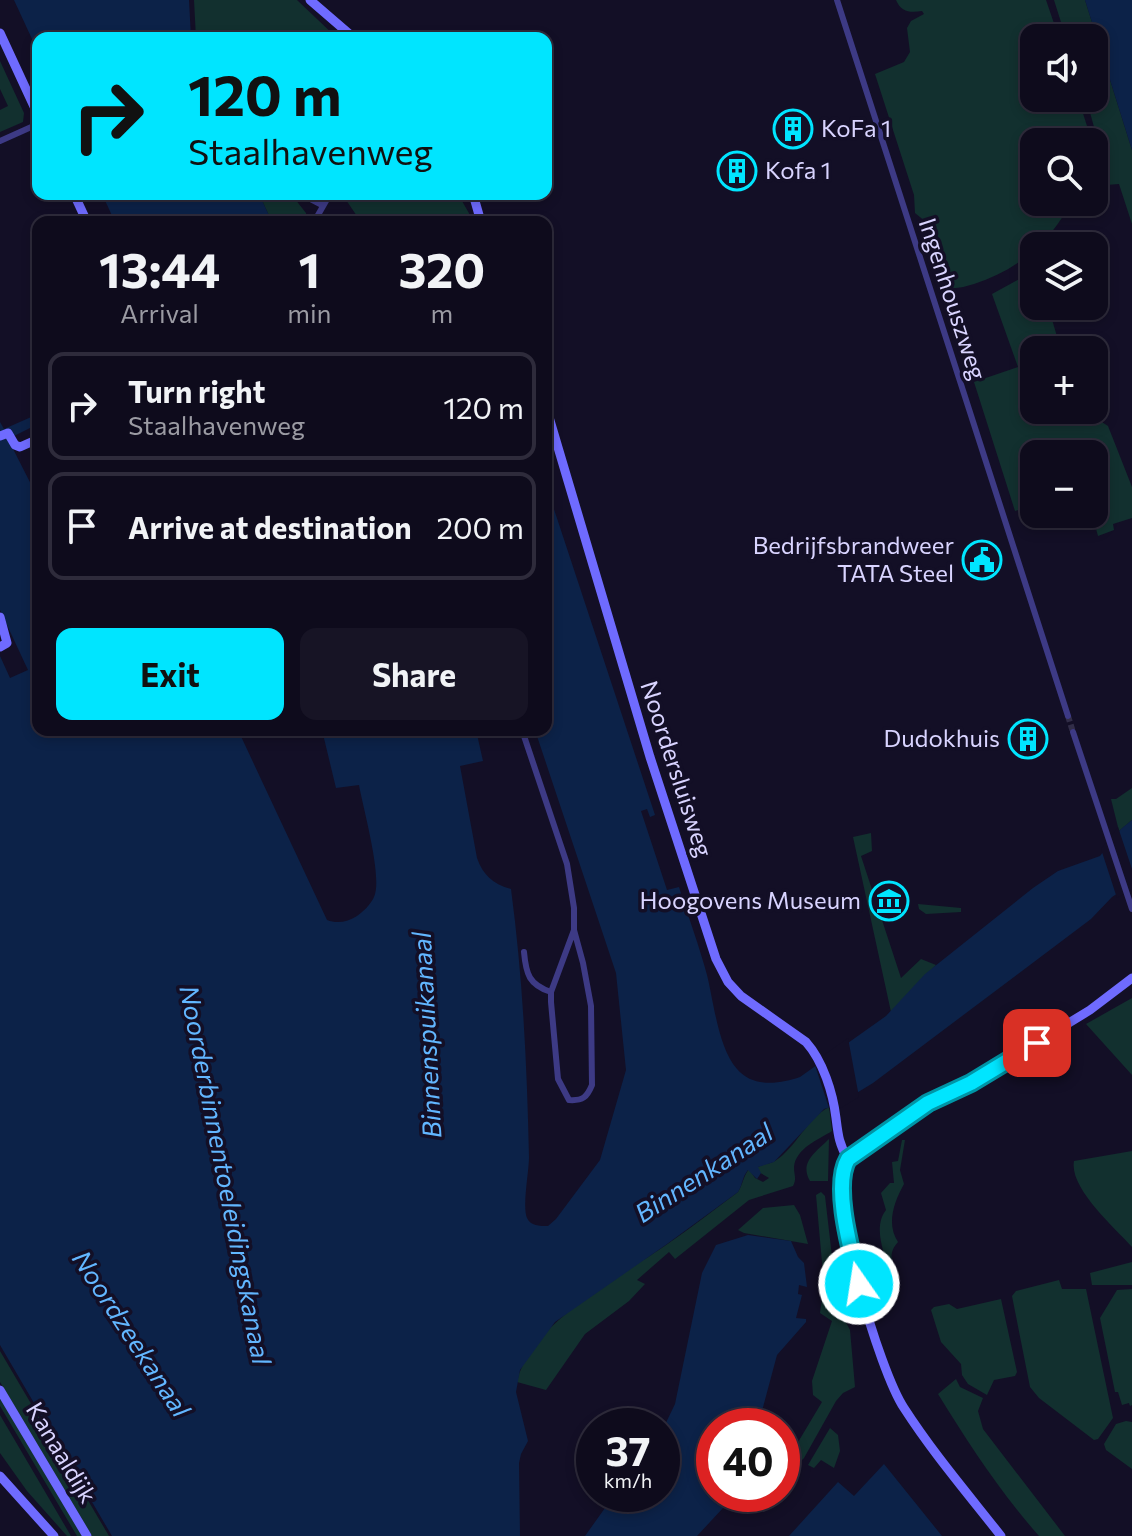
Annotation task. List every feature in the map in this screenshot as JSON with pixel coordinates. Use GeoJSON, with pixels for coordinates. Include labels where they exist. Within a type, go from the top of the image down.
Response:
{"type":"FeatureCollection","features":[{"type":"Feature","properties":{"kind":"street"},"geometry":{"type":"LineString","coordinates":[[310,0],[347,32]]}},
{"type":"Feature","properties":{"kind":"street","name":"Ingenhouszweg"},"geometry":{"type":"LineString","coordinates":[[837,0],[1068,716]]}},
{"type":"Feature","properties":{"kind":"street"},"geometry":{"type":"LineString","coordinates":[[0,33],[32,102]]}},
{"type":"Feature","properties":{"kind":"street"},"geometry":{"type":"LineString","coordinates":[[0,141],[32,127]]}},
{"type":"Feature","properties":{"kind":"street"},"geometry":{"type":"LineString","coordinates":[[312,200],[322,205]]}},
{"type":"Feature","properties":{"kind":"street"},"geometry":{"type":"LineString","coordinates":[[317,216],[326,200]]}},
{"type":"Feature","properties":{"kind":"street","name":"Noordersluisweg"},"geometry":{"type":"LineString","coordinates":[[552,427],[642,730],[716,959],[728,982],[741,996],[806,1042],[818,1059],[836,1117],[838,1140],[848,1159],[843,1183],[849,1237],[859,1284],[888,1377],[902,1406],[1001,1536]]}},
{"type":"Feature","properties":{"kind":"street"},"geometry":{"type":"LineString","coordinates":[[5,437],[20,447],[32,442]]}},
{"type":"Feature","properties":{"kind":"street"},"geometry":{"type":"LineString","coordinates":[[0,617],[8,638],[7,643],[0,647]]}},
{"type":"Feature","properties":{"kind":"street"},"geometry":{"type":"LineString","coordinates":[[1073,732],[1132,909]]}},
{"type":"Feature","properties":{"kind":"street"},"geometry":{"type":"LineString","coordinates":[[524,736],[567,864],[574,930],[591,1006],[592,1085],[588,1096],[581,1101],[569,1100],[558,1079],[551,992],[574,930]]}},
{"type":"Feature","properties":{"kind":"street"},"geometry":{"type":"LineString","coordinates":[[524,952],[529,979],[539,988],[551,992]]}},
{"type":"Feature","properties":{"kind":"street"},"geometry":{"type":"LineString","coordinates":[[848,1159],[928,1103],[971,1083],[1090,1010],[1132,978]]}},
{"type":"Feature","properties":{"kind":"street","name":"Kanaaldijk"},"geometry":{"type":"LineString","coordinates":[[0,1390],[87,1536]]}},
{"type":"Feature","properties":{"kind":"street"},"geometry":{"type":"LineString","coordinates":[[0,1476],[54,1536]]}},
{"type":"Feature","properties":{"kind":"green space"},"geometry":{"type":"Polygon","coordinates":[[[194,0],[297,0],[331,32],[196,32],[194,0]]]}},
{"type":"Feature","properties":{"kind":"green space"},"geometry":{"type":"Polygon","coordinates":[[[896,0],[1046,0],[1054,24],[1020,24],[1020,112],[1083,112],[1088,128],[1020,128],[1020,216],[1063,216],[1051,232],[1020,232],[1020,261],[990,278],[964,287],[951,288],[938,284],[928,250],[931,226],[915,213],[914,195],[875,74],[904,62],[910,52],[907,28],[911,21],[924,14],[922,11],[910,12],[896,0]]]}},
{"type":"Feature","properties":{"kind":"green space"},"geometry":{"type":"Polygon","coordinates":[[[1054,0],[1085,0],[1093,24],[1062,24],[1054,0]]]}},
{"type":"Feature","properties":{"kind":"green space"},"geometry":{"type":"Polygon","coordinates":[[[0,61],[24,113],[23,122],[0,132],[0,110],[8,106],[0,89],[0,61]]]}},
{"type":"Feature","properties":{"kind":"green space"},"geometry":{"type":"Polygon","coordinates":[[[1108,73],[1132,150],[1132,224],[1119,184],[1108,185],[1108,128],[1094,128],[1090,112],[1108,112],[1108,73]]]}},
{"type":"Feature","properties":{"kind":"green space"},"geometry":{"type":"Polygon","coordinates":[[[262,200],[296,200],[306,213],[306,216],[269,216],[262,200]]]}},
{"type":"Feature","properties":{"kind":"green space"},"geometry":{"type":"Polygon","coordinates":[[[346,200],[461,200],[471,216],[357,216],[346,200]]]}},
{"type":"Feature","properties":{"kind":"green space"},"geometry":{"type":"Polygon","coordinates":[[[1020,279],[1020,320],[1052,320],[1057,336],[1020,336],[1020,424],[1108,426],[1132,487],[1132,518],[1113,524],[1114,530],[1098,536],[1096,528],[1108,528],[1108,440],[1020,440],[1020,509],[1015,511],[974,382],[1018,367],[992,294],[1020,279]]]}},
{"type":"Feature","properties":{"kind":"green space"},"geometry":{"type":"Polygon","coordinates":[[[1132,788],[1132,820],[1119,831],[1111,799],[1132,788]]]}},
{"type":"Feature","properties":{"kind":"green space"},"geometry":{"type":"Polygon","coordinates":[[[871,833],[872,851],[861,856],[901,978],[921,959],[936,965],[891,1012],[853,837],[871,833]]]}},
{"type":"Feature","properties":{"kind":"green space"},"geometry":{"type":"Polygon","coordinates":[[[918,904],[961,908],[961,912],[926,914],[918,904]]]}},
{"type":"Feature","properties":{"kind":"green space"},"geometry":{"type":"Polygon","coordinates":[[[1132,998],[1132,1075],[1086,1024],[1132,998]]]}},
{"type":"Feature","properties":{"kind":"green space"},"geometry":{"type":"Polygon","coordinates":[[[829,1107],[832,1131],[808,1145],[799,1155],[794,1167],[793,1186],[749,1200],[675,1259],[669,1252],[637,1280],[645,1284],[629,1301],[585,1334],[546,1390],[517,1382],[525,1360],[558,1321],[738,1192],[749,1169],[755,1178],[763,1182],[769,1178],[757,1171],[758,1167],[783,1155],[814,1119],[829,1107]]]}},
{"type":"Feature","properties":{"kind":"green space"},"geometry":{"type":"Polygon","coordinates":[[[829,1139],[828,1181],[810,1181],[806,1168],[808,1163],[829,1139]]]}},
{"type":"Feature","properties":{"kind":"green space"},"geometry":{"type":"Polygon","coordinates":[[[902,1140],[905,1140],[900,1170],[904,1184],[892,1220],[898,1242],[892,1255],[899,1277],[894,1281],[880,1236],[886,1210],[881,1193],[890,1183],[894,1183],[892,1162],[898,1161],[902,1140]]]}},
{"type":"Feature","properties":{"kind":"green space"},"geometry":{"type":"Polygon","coordinates":[[[1132,1151],[1132,1247],[1085,1195],[1074,1172],[1074,1161],[1132,1151]]]}},
{"type":"Feature","properties":{"kind":"green space"},"geometry":{"type":"Polygon","coordinates":[[[821,1192],[825,1196],[839,1309],[850,1330],[855,1387],[836,1401],[800,1462],[800,1439],[822,1402],[813,1395],[812,1381],[832,1321],[820,1313],[824,1285],[816,1195],[821,1192]]]}},
{"type":"Feature","properties":{"kind":"green space"},"geometry":{"type":"Polygon","coordinates":[[[794,1205],[808,1244],[738,1230],[763,1208],[794,1205]]]}},
{"type":"Feature","properties":{"kind":"green space"},"geometry":{"type":"Polygon","coordinates":[[[1132,1262],[1132,1285],[1092,1285],[1090,1273],[1132,1262]]]}},
{"type":"Feature","properties":{"kind":"green space"},"geometry":{"type":"Polygon","coordinates":[[[1059,1280],[1062,1289],[1086,1289],[1113,1418],[1094,1440],[1039,1398],[1030,1387],[1012,1296],[1016,1291],[1059,1280]]]}},
{"type":"Feature","properties":{"kind":"green space"},"geometry":{"type":"Polygon","coordinates":[[[1132,1289],[1130,1406],[1129,1403],[1122,1405],[1118,1392],[1115,1392],[1100,1318],[1117,1290],[1132,1289]]]}},
{"type":"Feature","properties":{"kind":"green space"},"geometry":{"type":"Polygon","coordinates":[[[1001,1299],[1017,1372],[1015,1376],[994,1380],[987,1395],[968,1384],[962,1375],[961,1364],[941,1342],[931,1310],[949,1304],[957,1309],[1001,1299]]]}},
{"type":"Feature","properties":{"kind":"green space"},"geometry":{"type":"Polygon","coordinates":[[[0,1351],[109,1536],[92,1536],[0,1382],[0,1351]]]}},
{"type":"Feature","properties":{"kind":"green space"},"geometry":{"type":"Polygon","coordinates":[[[956,1379],[960,1387],[983,1398],[978,1411],[983,1429],[1065,1536],[1039,1536],[986,1467],[938,1394],[956,1379]]]}},
{"type":"Feature","properties":{"kind":"green space"},"geometry":{"type":"Polygon","coordinates":[[[0,1398],[82,1536],[77,1536],[0,1406],[0,1398]]]}},
{"type":"Feature","properties":{"kind":"green space"},"geometry":{"type":"Polygon","coordinates":[[[0,1415],[71,1536],[67,1536],[27,1491],[0,1453],[0,1415]]]}},
{"type":"Feature","properties":{"kind":"green space"},"geometry":{"type":"Polygon","coordinates":[[[1132,1422],[1132,1469],[1106,1450],[1104,1444],[1116,1424],[1132,1422]]]}},
{"type":"Feature","properties":{"kind":"green space"},"geometry":{"type":"Polygon","coordinates":[[[830,1428],[838,1435],[840,1451],[834,1468],[821,1460],[814,1468],[808,1465],[830,1428]]]}},
{"type":"Feature","properties":{"kind":"water"},"geometry":{"type":"Polygon","coordinates":[[[14,0],[189,0],[191,32],[32,32],[32,39],[14,0]]]}},
{"type":"Feature","properties":{"kind":"water"},"geometry":{"type":"Polygon","coordinates":[[[1085,0],[1132,0],[1132,150],[1108,73],[1108,24],[1093,24],[1085,0]]]}},
{"type":"Feature","properties":{"kind":"water"},"geometry":{"type":"Polygon","coordinates":[[[105,200],[262,200],[269,216],[112,216],[105,200]]]}},
{"type":"Feature","properties":{"kind":"water"},"geometry":{"type":"Polygon","coordinates":[[[32,417],[32,427],[8,439],[32,486],[32,736],[241,736],[327,920],[339,922],[354,918],[369,905],[374,897],[376,875],[359,785],[336,788],[323,736],[477,736],[483,761],[460,766],[479,864],[490,878],[511,889],[526,1056],[529,1157],[526,1213],[529,1221],[538,1226],[548,1226],[556,1219],[600,1160],[626,1070],[616,973],[537,736],[552,736],[552,503],[655,815],[650,817],[647,809],[641,811],[667,890],[679,887],[704,964],[725,1049],[743,1075],[767,1083],[800,1077],[886,1016],[925,974],[1033,888],[1058,871],[1100,856],[1132,820],[1132,884],[1112,897],[1091,919],[873,1083],[837,1105],[824,1109],[774,1162],[758,1167],[761,1173],[757,1179],[748,1170],[738,1192],[555,1322],[520,1370],[516,1392],[528,1441],[519,1463],[520,1536],[112,1536],[0,1345],[0,656],[10,678],[28,670],[0,610],[0,422],[4,429],[32,417]]]}},
{"type":"Feature","properties":{"kind":"water"},"geometry":{"type":"Polygon","coordinates":[[[748,1235],[791,1241],[804,1263],[807,1287],[799,1285],[798,1294],[802,1295],[796,1318],[806,1319],[806,1322],[777,1355],[763,1408],[696,1408],[696,1512],[719,1512],[697,1536],[585,1536],[602,1512],[680,1512],[680,1408],[673,1408],[702,1273],[716,1245],[748,1235]]]}},
{"type":"Feature","properties":{"kind":"water"},"geometry":{"type":"Polygon","coordinates":[[[884,1464],[942,1536],[789,1536],[838,1482],[854,1496],[884,1464]]]}},
{"type":"Feature","properties":{"kind":"pier"},"geometry":{"type":"Polygon","coordinates":[[[1118,827],[1132,869],[1132,889],[1117,898],[1101,849],[1118,827]]]}},
{"type":"Feature","properties":{"kind":"pier"},"geometry":{"type":"Polygon","coordinates":[[[848,1038],[859,1097],[830,1111],[814,1062],[848,1038]]]}},
{"type":"Feature","properties":{"kind":"tunnel"},"geometry":{"type":"LineString","coordinates":[[1068,716],[1073,732]]}},
{"type":"Feature","properties":{"kind":"place","name":"KoFa 1"},"geometry":{"type":"Point","coordinates":[793,129]}},
{"type":"Feature","properties":{"kind":"place","name":"Kofa 1"},"geometry":{"type":"Point","coordinates":[737,171]}},
{"type":"Feature","properties":{"kind":"place","name":"Bedrijfsbrandweer TATA Steel"},"geometry":{"type":"Point","coordinates":[982,560]}},
{"type":"Feature","properties":{"kind":"place","name":"Dudokhuis"},"geometry":{"type":"Point","coordinates":[1028,739]}},
{"type":"Feature","properties":{"kind":"place","name":"Hoogovens Museum"},"geometry":{"type":"Point","coordinates":[889,901]}},
{"type":"Feature","properties":{"kind":"route"},"geometry":{"type":"LineString","coordinates":[[859,1284],[843,1192],[843,1173],[848,1159],[928,1103],[971,1083],[1037,1043]]}},
{"type":"Feature","properties":{"kind":"water label","name":"Binnenspuikanaal"},"geometry":{"type":"Point","coordinates":[427,1035]}},
{"type":"Feature","properties":{"kind":"water label","name":"Binnenkanaal"},"geometry":{"type":"Point","coordinates":[704,1173]}},
{"type":"Feature","properties":{"kind":"water label","name":"Noorderbinnentoeleidingskanaal"},"geometry":{"type":"Point","coordinates":[225,1175]}},
{"type":"Feature","properties":{"kind":"water label","name":"Noordzeekanaal"},"geometry":{"type":"Point","coordinates":[131,1334]}}]}
